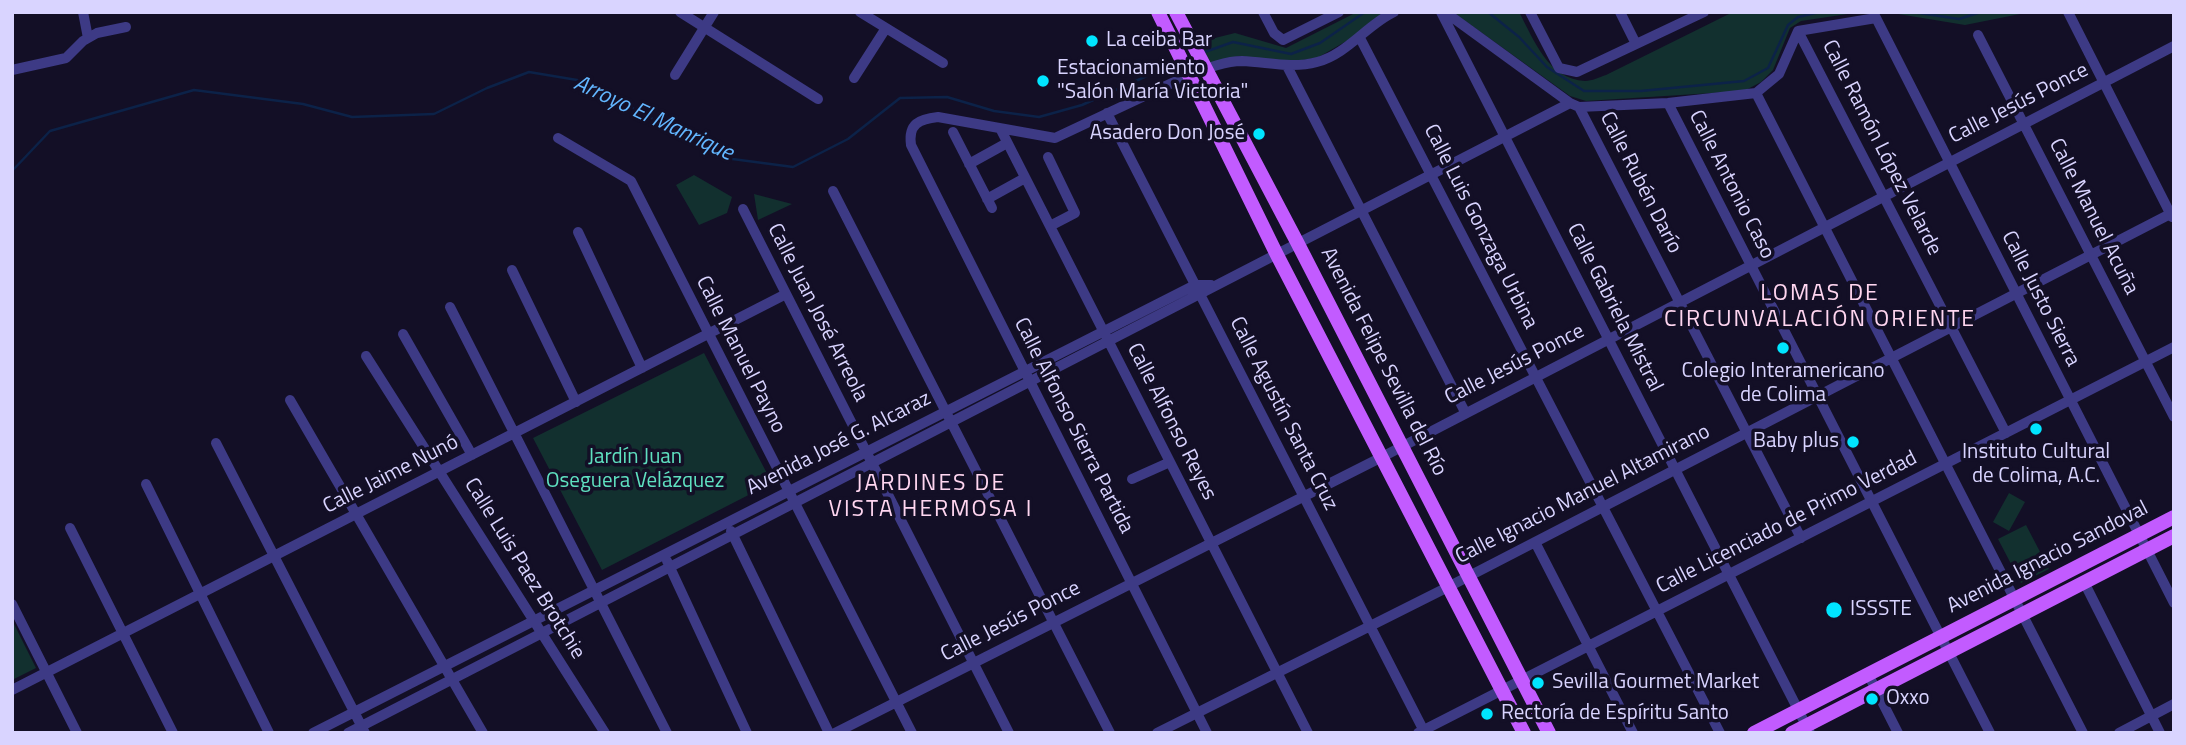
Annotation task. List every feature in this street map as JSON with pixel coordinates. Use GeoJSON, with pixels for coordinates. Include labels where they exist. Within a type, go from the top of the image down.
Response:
{"type":"FeatureCollection","features":[{"type":"Feature","properties":{"kind":"main road"},"geometry":{"type":"LineString","coordinates":[[1158,12],[1276,253],[1524,733]]}},
{"type":"Feature","properties":{"kind":"main road","name":"Avenida Felipe Sevilla del Río"},"geometry":{"type":"LineString","coordinates":[[1176,12],[1470,575],[1549,733]]}},
{"type":"Feature","properties":{"kind":"main road","name":"Avenida Ignacio Sandoval"},"geometry":{"type":"LineString","coordinates":[[1754,733],[2174,517]]}},
{"type":"Feature","properties":{"kind":"main road","name":"Avenida Ignacio Sandoval"},"geometry":{"type":"LineString","coordinates":[[1792,733],[1808,729],[1948,652],[2174,536]]}},
{"type":"Feature","properties":{"kind":"street"},"geometry":{"type":"LineString","coordinates":[[83,12],[88,38]]}},
{"type":"Feature","properties":{"kind":"street"},"geometry":{"type":"LineString","coordinates":[[680,12],[818,99]]}},
{"type":"Feature","properties":{"kind":"street"},"geometry":{"type":"LineString","coordinates":[[675,75],[714,12]]}},
{"type":"Feature","properties":{"kind":"street"},"geometry":{"type":"LineString","coordinates":[[1263,12],[1274,33],[1283,40],[1339,12]]}},
{"type":"Feature","properties":{"kind":"street"},"geometry":{"type":"LineString","coordinates":[[999,128],[1055,138],[1083,127],[1205,65],[1239,61],[1287,66],[1320,62],[1360,38],[1382,17],[1394,12]]}},
{"type":"Feature","properties":{"kind":"street"},"geometry":{"type":"LineString","coordinates":[[1443,12],[1574,105],[1668,103],[1756,93],[1779,74],[1798,31],[1874,15]]}},
{"type":"Feature","properties":{"kind":"street","name":"Calle Gabriela Mistral"},"geometry":{"type":"LineString","coordinates":[[1443,12],[1808,729]]}},
{"type":"Feature","properties":{"kind":"street"},"geometry":{"type":"LineString","coordinates":[[1530,12],[1559,68],[1577,72],[1704,12]]}},
{"type":"Feature","properties":{"kind":"street"},"geometry":{"type":"LineString","coordinates":[[1620,12],[1636,44]]}},
{"type":"Feature","properties":{"kind":"street"},"geometry":{"type":"LineString","coordinates":[[2068,12],[2173,215]]}},
{"type":"Feature","properties":{"kind":"street"},"geometry":{"type":"LineString","coordinates":[[865,14],[943,64]]}},
{"type":"Feature","properties":{"kind":"street","name":"Calle Justo Sierra"},"geometry":{"type":"LineString","coordinates":[[1874,15],[2174,603]]}},
{"type":"Feature","properties":{"kind":"street"},"geometry":{"type":"LineString","coordinates":[[12,70],[66,58],[97,33],[126,27]]}},
{"type":"Feature","properties":{"kind":"street"},"geometry":{"type":"LineString","coordinates":[[854,78],[887,28]]}},
{"type":"Feature","properties":{"kind":"street","name":"Calle Ramón López Velarde"},"geometry":{"type":"LineString","coordinates":[[1798,31],[2006,433]]}},
{"type":"Feature","properties":{"kind":"street","name":"Calle Manuel Acuña"},"geometry":{"type":"LineString","coordinates":[[1978,35],[2174,417]]}},
{"type":"Feature","properties":{"kind":"street","name":"Calle Luis Gonzaga Urbina"},"geometry":{"type":"LineString","coordinates":[[1360,38],[1720,733]]}},
{"type":"Feature","properties":{"kind":"street","name":"Calle Jesús Ponce"},"geometry":{"type":"LineString","coordinates":[[835,733],[1381,457],[2174,46]]}},
{"type":"Feature","properties":{"kind":"street"},"geometry":{"type":"LineString","coordinates":[[1287,66],[1465,412]]}},
{"type":"Feature","properties":{"kind":"street"},"geometry":{"type":"LineString","coordinates":[[1756,93],[2083,733]]}},
{"type":"Feature","properties":{"kind":"street","name":"Calle Antonio Caso"},"geometry":{"type":"LineString","coordinates":[[1668,103],[1990,733]]}},
{"type":"Feature","properties":{"kind":"street","name":"Avenida José G. Alcaraz"},"geometry":{"type":"LineString","coordinates":[[313,733],[788,492],[869,457],[1198,289],[1216,284],[1505,136],[1574,105]]}},
{"type":"Feature","properties":{"kind":"street","name":"Calle Rubén Darío"},"geometry":{"type":"LineString","coordinates":[[1574,105],[1801,538]]}},
{"type":"Feature","properties":{"kind":"street","name":"Calle Agustín Santa Cruz"},"geometry":{"type":"LineString","coordinates":[[1107,113],[1370,625],[1422,732]]}},
{"type":"Feature","properties":{"kind":"street","name":"Calle Alfonso Sierra Partida"},"geometry":{"type":"LineString","coordinates":[[999,128],[970,121],[926,118],[915,123],[910,134],[911,145],[1206,733]]}},
{"type":"Feature","properties":{"kind":"street","name":"Calle Alfonso Reyes"},"geometry":{"type":"LineString","coordinates":[[999,128],[1308,733]]}},
{"type":"Feature","properties":{"kind":"street"},"geometry":{"type":"LineString","coordinates":[[953,132],[989,204],[1025,178]]}},
{"type":"Feature","properties":{"kind":"street","name":"Calle Manuel Payno"},"geometry":{"type":"LineString","coordinates":[[558,138],[631,181],[912,733]]}},
{"type":"Feature","properties":{"kind":"street"},"geometry":{"type":"LineString","coordinates":[[969,164],[1007,143]]}},
{"type":"Feature","properties":{"kind":"street"},"geometry":{"type":"LineString","coordinates":[[1048,157],[1075,213],[1050,226]]}},
{"type":"Feature","properties":{"kind":"street"},"geometry":{"type":"LineString","coordinates":[[834,191],[1110,733]]}},
{"type":"Feature","properties":{"kind":"street","name":"Calle Juan José Arreola"},"geometry":{"type":"LineString","coordinates":[[743,209],[1009,733]]}},
{"type":"Feature","properties":{"kind":"street","name":"Calle Ignacio Manuel Altamirano"},"geometry":{"type":"LineString","coordinates":[[1157,733],[1448,587],[2173,215]]}},
{"type":"Feature","properties":{"kind":"street"},"geometry":{"type":"LineString","coordinates":[[578,232],[642,368]]}},
{"type":"Feature","properties":{"kind":"street"},"geometry":{"type":"LineString","coordinates":[[512,270],[576,401]]}},
{"type":"Feature","properties":{"kind":"street","name":"Calle Jaime Nunó"},"geometry":{"type":"LineString","coordinates":[[12,690],[786,294]]}},
{"type":"Feature","properties":{"kind":"street"},"geometry":{"type":"LineString","coordinates":[[450,307],[667,733]]}},
{"type":"Feature","properties":{"kind":"street"},"geometry":{"type":"LineString","coordinates":[[403,334],[472,455]]}},
{"type":"Feature","properties":{"kind":"street","name":"Calle Licenciado de Primo Verdad"},"geometry":{"type":"LineString","coordinates":[[1422,732],[2174,347]]}},
{"type":"Feature","properties":{"kind":"street","name":"Calle Luis Paez Brotchie"},"geometry":{"type":"LineString","coordinates":[[366,356],[605,733]]}},
{"type":"Feature","properties":{"kind":"street"},"geometry":{"type":"LineString","coordinates":[[290,400],[483,733]]}},
{"type":"Feature","properties":{"kind":"street"},"geometry":{"type":"LineString","coordinates":[[216,443],[363,729]]}},
{"type":"Feature","properties":{"kind":"street","name":"Avenida José G. Alcaraz"},"geometry":{"type":"LineString","coordinates":[[348,733],[363,729],[451,679],[794,503],[869,457]]}},
{"type":"Feature","properties":{"kind":"street"},"geometry":{"type":"LineString","coordinates":[[1132,479],[1170,462]]}},
{"type":"Feature","properties":{"kind":"street"},"geometry":{"type":"LineString","coordinates":[[146,484],[269,733]]}},
{"type":"Feature","properties":{"kind":"street"},"geometry":{"type":"LineString","coordinates":[[727,523],[829,733]]}},
{"type":"Feature","properties":{"kind":"street"},"geometry":{"type":"LineString","coordinates":[[70,528],[173,733]]}},
{"type":"Feature","properties":{"kind":"street"},"geometry":{"type":"LineString","coordinates":[[1535,542],[1633,733]]}},
{"type":"Feature","properties":{"kind":"street"},"geometry":{"type":"LineString","coordinates":[[664,555],[747,733]]}},
{"type":"Feature","properties":{"kind":"street"},"geometry":{"type":"LineString","coordinates":[[2084,582],[2160,733]]}},
{"type":"Feature","properties":{"kind":"street"},"geometry":{"type":"LineString","coordinates":[[12,604],[77,733]]}},
{"type":"Feature","properties":{"kind":"street"},"geometry":{"type":"LineString","coordinates":[[1868,674],[1898,733]]}},
{"type":"Feature","properties":{"kind":"street"},"geometry":{"type":"LineString","coordinates":[[2119,733],[2174,704]]}},
{"type":"Feature","properties":{"kind":"green space"},"geometry":{"type":"Polygon","coordinates":[[[1357,12],[1384,12],[1355,36],[1317,58],[1287,62],[1238,56],[1211,64],[1199,42],[1235,33],[1286,48],[1357,12]]]}},
{"type":"Feature","properties":{"kind":"green space"},"geometry":{"type":"Polygon","coordinates":[[[1453,12],[1519,12],[1537,46],[1552,66],[1572,79],[1585,81],[1606,75],[1733,12],[1861,12],[1801,21],[1790,28],[1773,70],[1761,82],[1744,91],[1586,101],[1570,96],[1453,12]]]}},
{"type":"Feature","properties":{"kind":"green space"},"geometry":{"type":"Polygon","coordinates":[[[1886,12],[2030,12],[1965,25],[1886,12]]]}},
{"type":"Feature","properties":{"kind":"green space"},"geometry":{"type":"Polygon","coordinates":[[[694,175],[732,197],[727,213],[699,225],[676,185],[694,175]]]}},
{"type":"Feature","properties":{"kind":"green space"},"geometry":{"type":"Polygon","coordinates":[[[754,194],[792,204],[758,220],[754,194]]]}},
{"type":"Feature","properties":{"kind":"green space","name":"Jardín Juan Oseguera Velázquez"},"geometry":{"type":"Polygon","coordinates":[[[704,353],[772,483],[602,570],[533,438],[704,353]]]}},
{"type":"Feature","properties":{"kind":"green space"},"geometry":{"type":"Polygon","coordinates":[[[2009,493],[2025,502],[2009,531],[1993,522],[2009,493]]]}},
{"type":"Feature","properties":{"kind":"green space"},"geometry":{"type":"Polygon","coordinates":[[[2026,525],[2049,569],[2021,583],[1998,539],[2026,525]]]}},
{"type":"Feature","properties":{"kind":"green space"},"geometry":{"type":"Polygon","coordinates":[[[12,620],[36,668],[12,680],[12,620]]]}},
{"type":"Feature","properties":{"kind":"waterway"},"geometry":{"type":"LineString","coordinates":[[1202,53],[1233,42],[1291,54],[1320,43],[1365,12]]}},
{"type":"Feature","properties":{"kind":"waterway"},"geometry":{"type":"LineString","coordinates":[[1488,12],[1519,37],[1547,67],[1584,91],[1641,91],[1744,81],[1768,68],[1788,25],[1798,17],[1820,12]]}},
{"type":"Feature","properties":{"kind":"waterway"},"geometry":{"type":"LineString","coordinates":[[1913,12],[1959,19],[1981,12]]}},
{"type":"Feature","properties":{"kind":"waterway","name":"Arroyo El Manrique"},"geometry":{"type":"LineString","coordinates":[[12,171],[50,131],[194,90],[303,104],[352,117],[434,114],[487,88],[529,72],[583,81],[725,158],[793,167],[848,139],[900,98],[947,97],[994,111],[1039,117],[1082,105],[1176,63]]}},
{"type":"Feature","properties":{"kind":"place","name":"La ceiba Bar"},"geometry":{"type":"Point","coordinates":[1092,41]}},
{"type":"Feature","properties":{"kind":"place","name":"Estacionamiento \"Salón María Victoria\""},"geometry":{"type":"Point","coordinates":[1043,81]}},
{"type":"Feature","properties":{"kind":"place","name":"Asadero Don José"},"geometry":{"type":"Point","coordinates":[1259,134]}},
{"type":"Feature","properties":{"kind":"place","name":"Colegio Interamericano de Colima"},"geometry":{"type":"Point","coordinates":[1783,348]}},
{"type":"Feature","properties":{"kind":"place","name":"Instituto Cultural de Colima, A.C."},"geometry":{"type":"Point","coordinates":[2036,429]}},
{"type":"Feature","properties":{"kind":"place","name":"Baby plus"},"geometry":{"type":"Point","coordinates":[1853,442]}},
{"type":"Feature","properties":{"kind":"place","name":"ISSSTE"},"geometry":{"type":"Point","coordinates":[1834,610]}},
{"type":"Feature","properties":{"kind":"place","name":"Sevilla Gourmet Market"},"geometry":{"type":"Point","coordinates":[1538,683]}},
{"type":"Feature","properties":{"kind":"place","name":"Oxxo"},"geometry":{"type":"Point","coordinates":[1872,699]}},
{"type":"Feature","properties":{"kind":"place","name":"Rectoría de Espíritu Santo"},"geometry":{"type":"Point","coordinates":[1487,714]}},
{"type":"Feature","properties":{"kind":"district","name":"LOMAS DE CIRCUNVALACIÓN ORIENTE"},"geometry":{"type":"Point","coordinates":[1820,307]}},
{"type":"Feature","properties":{"kind":"district","name":"JARDINES DE VISTA HERMOSA I"},"geometry":{"type":"Point","coordinates":[931,497]}}]}
